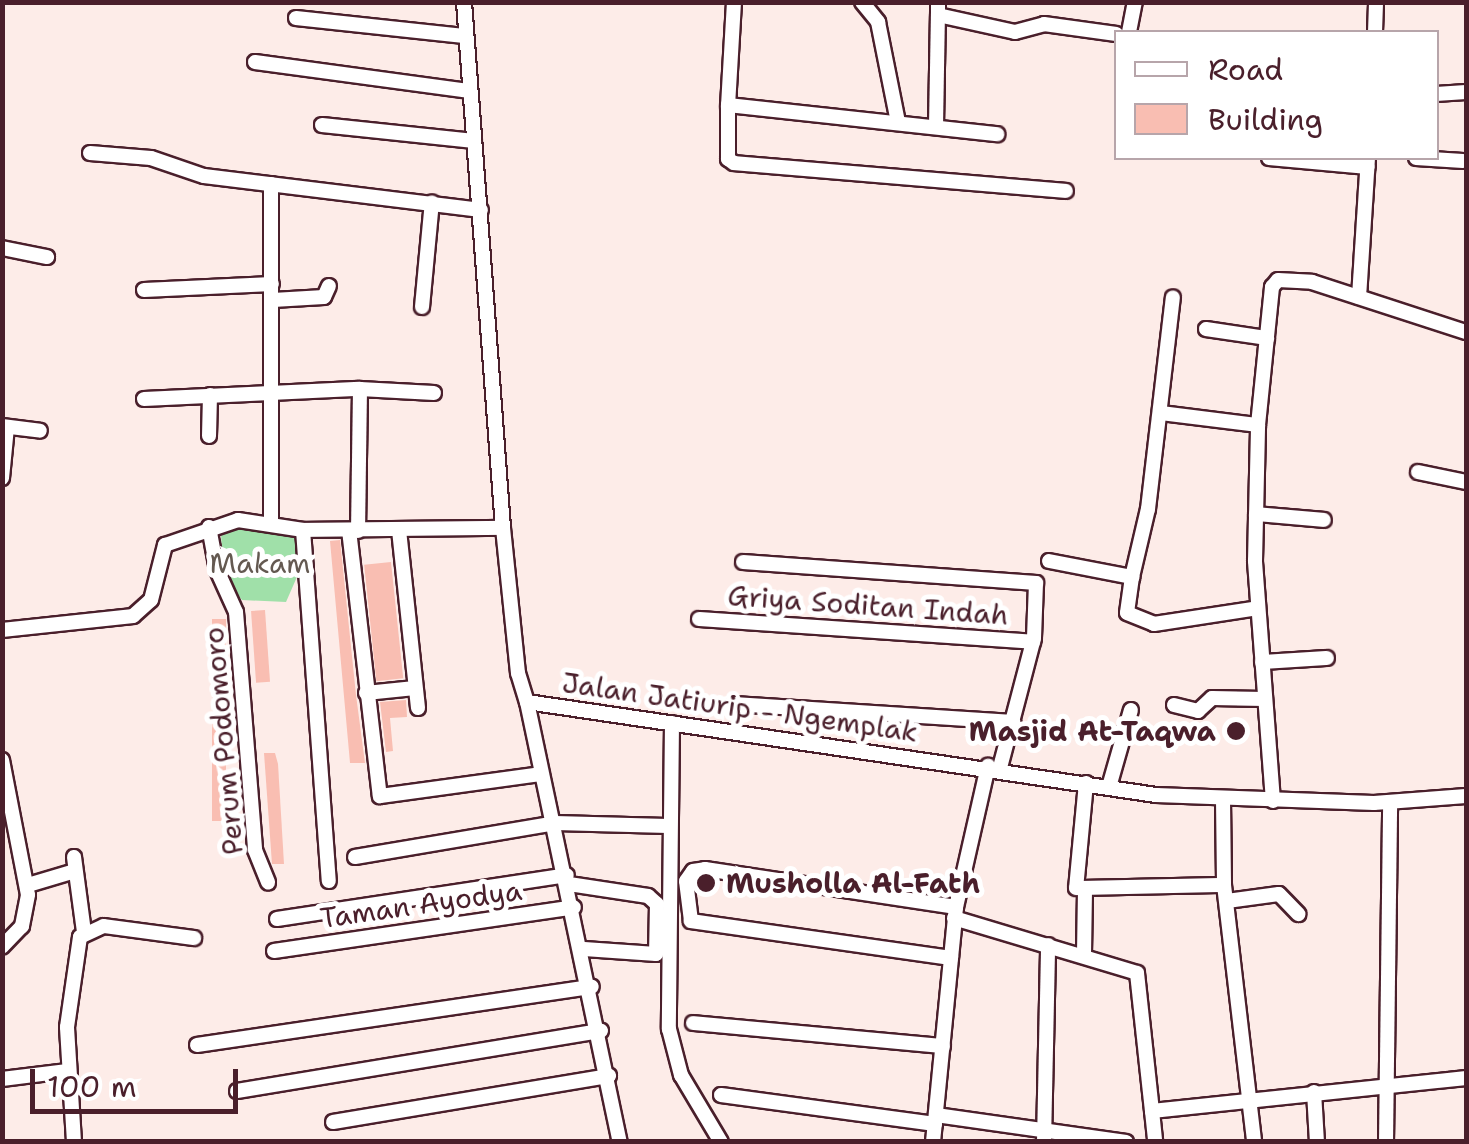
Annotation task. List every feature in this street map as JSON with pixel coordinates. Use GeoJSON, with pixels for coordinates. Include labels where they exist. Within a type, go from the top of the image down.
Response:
{"type":"FeatureCollection","features":[{"type":"Feature","properties":{"kind":"street","name":"Jalan Jatiurip - Ngemplak"},"geometry":{"type":"LineString","coordinates":[[464,2],[504,528],[518,673],[528,702],[994,767],[1108,787],[1223,800],[1390,803],[1466,796]]}},
{"type":"Feature","properties":{"kind":"street"},"geometry":{"type":"LineString","coordinates":[[734,2],[728,105],[734,163],[895,171],[1066,191]]}},
{"type":"Feature","properties":{"kind":"street"},"geometry":{"type":"LineString","coordinates":[[862,2],[878,22],[898,122]]}},
{"type":"Feature","properties":{"kind":"street"},"geometry":{"type":"LineString","coordinates":[[1129,30],[1135,2]]}},
{"type":"Feature","properties":{"kind":"street"},"geometry":{"type":"LineString","coordinates":[[1375,30],[1376,2]]}},
{"type":"Feature","properties":{"kind":"street"},"geometry":{"type":"LineString","coordinates":[[936,126],[938,9],[1015,32],[1044,24],[1114,34]]}},
{"type":"Feature","properties":{"kind":"street"},"geometry":{"type":"LineString","coordinates":[[296,18],[464,36]]}},
{"type":"Feature","properties":{"kind":"street"},"geometry":{"type":"LineString","coordinates":[[254,62],[470,90]]}},
{"type":"Feature","properties":{"kind":"street"},"geometry":{"type":"LineString","coordinates":[[1439,94],[1466,92]]}},
{"type":"Feature","properties":{"kind":"street"},"geometry":{"type":"LineString","coordinates":[[728,105],[997,134]]}},
{"type":"Feature","properties":{"kind":"street"},"geometry":{"type":"LineString","coordinates":[[322,125],[474,141]]}},
{"type":"Feature","properties":{"kind":"street"},"geometry":{"type":"LineString","coordinates":[[90,153],[151,158],[183,172],[481,210]]}},
{"type":"Feature","properties":{"kind":"street"},"geometry":{"type":"LineString","coordinates":[[1439,159],[1463,161]]}},
{"type":"Feature","properties":{"kind":"street"},"geometry":{"type":"LineString","coordinates":[[1319,160],[1368,162],[1360,297]]}},
{"type":"Feature","properties":{"kind":"street"},"geometry":{"type":"LineString","coordinates":[[271,184],[271,523]]}},
{"type":"Feature","properties":{"kind":"street"},"geometry":{"type":"LineString","coordinates":[[422,307],[432,202]]}},
{"type":"Feature","properties":{"kind":"street"},"geometry":{"type":"LineString","coordinates":[[2,248],[46,257]]}},
{"type":"Feature","properties":{"kind":"street"},"geometry":{"type":"LineString","coordinates":[[1273,801],[1258,608],[1256,514],[1258,425],[1278,280],[1300,279],[1466,332]]}},
{"type":"Feature","properties":{"kind":"street"},"geometry":{"type":"LineString","coordinates":[[144,290],[272,284]]}},
{"type":"Feature","properties":{"kind":"street"},"geometry":{"type":"LineString","coordinates":[[273,300],[324,297],[329,286]]}},
{"type":"Feature","properties":{"kind":"street"},"geometry":{"type":"LineString","coordinates":[[1173,296],[1161,413],[1127,614],[1154,624],[1258,608]]}},
{"type":"Feature","properties":{"kind":"street"},"geometry":{"type":"LineString","coordinates":[[1206,328],[1267,338]]}},
{"type":"Feature","properties":{"kind":"street"},"geometry":{"type":"LineString","coordinates":[[360,390],[354,530],[366,693],[380,796],[542,774]]}},
{"type":"Feature","properties":{"kind":"street"},"geometry":{"type":"LineString","coordinates":[[144,398],[360,390],[434,393]]}},
{"type":"Feature","properties":{"kind":"street"},"geometry":{"type":"LineString","coordinates":[[209,436],[210,395]]}},
{"type":"Feature","properties":{"kind":"street"},"geometry":{"type":"LineString","coordinates":[[1161,413],[1258,425]]}},
{"type":"Feature","properties":{"kind":"street"},"geometry":{"type":"LineString","coordinates":[[2,478],[5,427],[40,431]]}},
{"type":"Feature","properties":{"kind":"street"},"geometry":{"type":"LineString","coordinates":[[1418,472],[1466,482]]}},
{"type":"Feature","properties":{"kind":"street"},"geometry":{"type":"LineString","coordinates":[[1256,514],[1324,520]]}},
{"type":"Feature","properties":{"kind":"street"},"geometry":{"type":"LineString","coordinates":[[2,630],[133,616],[151,600],[165,545],[209,527],[244,519],[302,530],[504,528]]}},
{"type":"Feature","properties":{"kind":"street","name":"Perum Podomoro"},"geometry":{"type":"LineString","coordinates":[[209,527],[236,612],[255,850],[268,882]]}},
{"type":"Feature","properties":{"kind":"street"},"geometry":{"type":"LineString","coordinates":[[302,530],[328,881]]}},
{"type":"Feature","properties":{"kind":"street"},"geometry":{"type":"LineString","coordinates":[[400,530],[418,708]]}},
{"type":"Feature","properties":{"kind":"street"},"geometry":{"type":"LineString","coordinates":[[1049,561],[1132,577]]}},
{"type":"Feature","properties":{"kind":"street"},"geometry":{"type":"LineString","coordinates":[[743,562],[1036,582],[1033,642],[955,912],[933,1142]]}},
{"type":"Feature","properties":{"kind":"street","name":"Griya Soditan Indah"},"geometry":{"type":"LineString","coordinates":[[699,619],[1033,642]]}},
{"type":"Feature","properties":{"kind":"street"},"geometry":{"type":"LineString","coordinates":[[1262,662],[1327,658]]}},
{"type":"Feature","properties":{"kind":"street"},"geometry":{"type":"LineString","coordinates":[[366,693],[415,688]]}},
{"type":"Feature","properties":{"kind":"street"},"geometry":{"type":"LineString","coordinates":[[1174,705],[1198,711],[1212,698],[1265,699]]}},
{"type":"Feature","properties":{"kind":"street"},"geometry":{"type":"LineString","coordinates":[[528,702],[592,987],[620,1142]]}},
{"type":"Feature","properties":{"kind":"street"},"geometry":{"type":"LineString","coordinates":[[734,704],[1013,722]]}},
{"type":"Feature","properties":{"kind":"street"},"geometry":{"type":"LineString","coordinates":[[1108,787],[1131,710]]}},
{"type":"Feature","properties":{"kind":"street"},"geometry":{"type":"LineString","coordinates":[[682,724],[668,826],[668,1030],[681,1075],[721,1142]]}},
{"type":"Feature","properties":{"kind":"street"},"geometry":{"type":"LineString","coordinates":[[2,760],[28,886],[28,913],[2,947]]}},
{"type":"Feature","properties":{"kind":"street"},"geometry":{"type":"LineString","coordinates":[[1086,783],[1074,882],[1085,891],[1274,893],[1298,914]]}},
{"type":"Feature","properties":{"kind":"street"},"geometry":{"type":"LineString","coordinates":[[1223,800],[1225,893],[1254,1142]]}},
{"type":"Feature","properties":{"kind":"street"},"geometry":{"type":"LineString","coordinates":[[1386,1142],[1390,803]]}},
{"type":"Feature","properties":{"kind":"street"},"geometry":{"type":"LineString","coordinates":[[355,857],[554,824],[668,826]]}},
{"type":"Feature","properties":{"kind":"street"},"geometry":{"type":"LineString","coordinates":[[28,886],[75,864],[84,932],[75,958],[66,1071],[74,1142]]}},
{"type":"Feature","properties":{"kind":"street"},"geometry":{"type":"LineString","coordinates":[[951,958],[691,921],[686,882],[693,870],[704,868],[955,912],[1137,973],[1155,1142]]}},
{"type":"Feature","properties":{"kind":"street"},"geometry":{"type":"LineString","coordinates":[[276,919],[568,880],[648,896],[656,904],[656,954],[584,949]]}},
{"type":"Feature","properties":{"kind":"street"},"geometry":{"type":"LineString","coordinates":[[1084,954],[1085,891]]}},
{"type":"Feature","properties":{"kind":"street","name":"Taman Ayodya"},"geometry":{"type":"LineString","coordinates":[[274,951],[574,907]]}},
{"type":"Feature","properties":{"kind":"street"},"geometry":{"type":"LineString","coordinates":[[84,932],[104,926],[194,938]]}},
{"type":"Feature","properties":{"kind":"street"},"geometry":{"type":"LineString","coordinates":[[1045,1136],[1048,945]]}},
{"type":"Feature","properties":{"kind":"street"},"geometry":{"type":"LineString","coordinates":[[197,1046],[592,987]]}},
{"type":"Feature","properties":{"kind":"street"},"geometry":{"type":"LineString","coordinates":[[693,1023],[943,1046]]}},
{"type":"Feature","properties":{"kind":"street"},"geometry":{"type":"LineString","coordinates":[[237,1092],[600,1031]]}},
{"type":"Feature","properties":{"kind":"street"},"geometry":{"type":"LineString","coordinates":[[2,1079],[66,1071]]}},
{"type":"Feature","properties":{"kind":"street"},"geometry":{"type":"LineString","coordinates":[[333,1122],[608,1076]]}},
{"type":"Feature","properties":{"kind":"street"},"geometry":{"type":"LineString","coordinates":[[1152,1111],[1251,1096],[1466,1078]]}},
{"type":"Feature","properties":{"kind":"street"},"geometry":{"type":"LineString","coordinates":[[1314,1092],[1316,1142]]}},
{"type":"Feature","properties":{"kind":"street"},"geometry":{"type":"LineString","coordinates":[[720,1096],[936,1119],[1045,1136],[1126,1142]]}},
{"type":"Feature","properties":{"kind":"green space","name":"Makam"},"geometry":{"type":"Polygon","coordinates":[[[239,525],[297,537],[300,570],[286,602],[242,600],[232,588],[222,562],[221,531],[239,525]]]}},
{"type":"Feature","properties":{"kind":"building"},"geometry":{"type":"Polygon","coordinates":[[[340,540],[365,763],[350,763],[330,541],[340,540]]]}},
{"type":"Feature","properties":{"kind":"building"},"geometry":{"type":"Polygon","coordinates":[[[391,562],[403,678],[376,681],[364,565],[391,562]]]}},
{"type":"Feature","properties":{"kind":"building"},"geometry":{"type":"Polygon","coordinates":[[[265,610],[270,682],[256,683],[251,611],[265,610]]]}},
{"type":"Feature","properties":{"kind":"building"},"geometry":{"type":"Polygon","coordinates":[[[212,619],[226,619],[226,821],[212,821],[212,619]]]}},
{"type":"Feature","properties":{"kind":"building"},"geometry":{"type":"Polygon","coordinates":[[[406,700],[407,717],[390,718],[393,751],[386,752],[380,702],[406,700]]]}},
{"type":"Feature","properties":{"kind":"building"},"geometry":{"type":"Polygon","coordinates":[[[264,753],[275,753],[278,764],[284,864],[272,864],[264,753]]]}},
{"type":"Feature","properties":{"kind":"place","name":"Masjid At-Taqwa"},"geometry":{"type":"Point","coordinates":[1236,731]}},
{"type":"Feature","properties":{"kind":"place","name":"Musholla Al-Fath"},"geometry":{"type":"Point","coordinates":[706,883]}}]}
